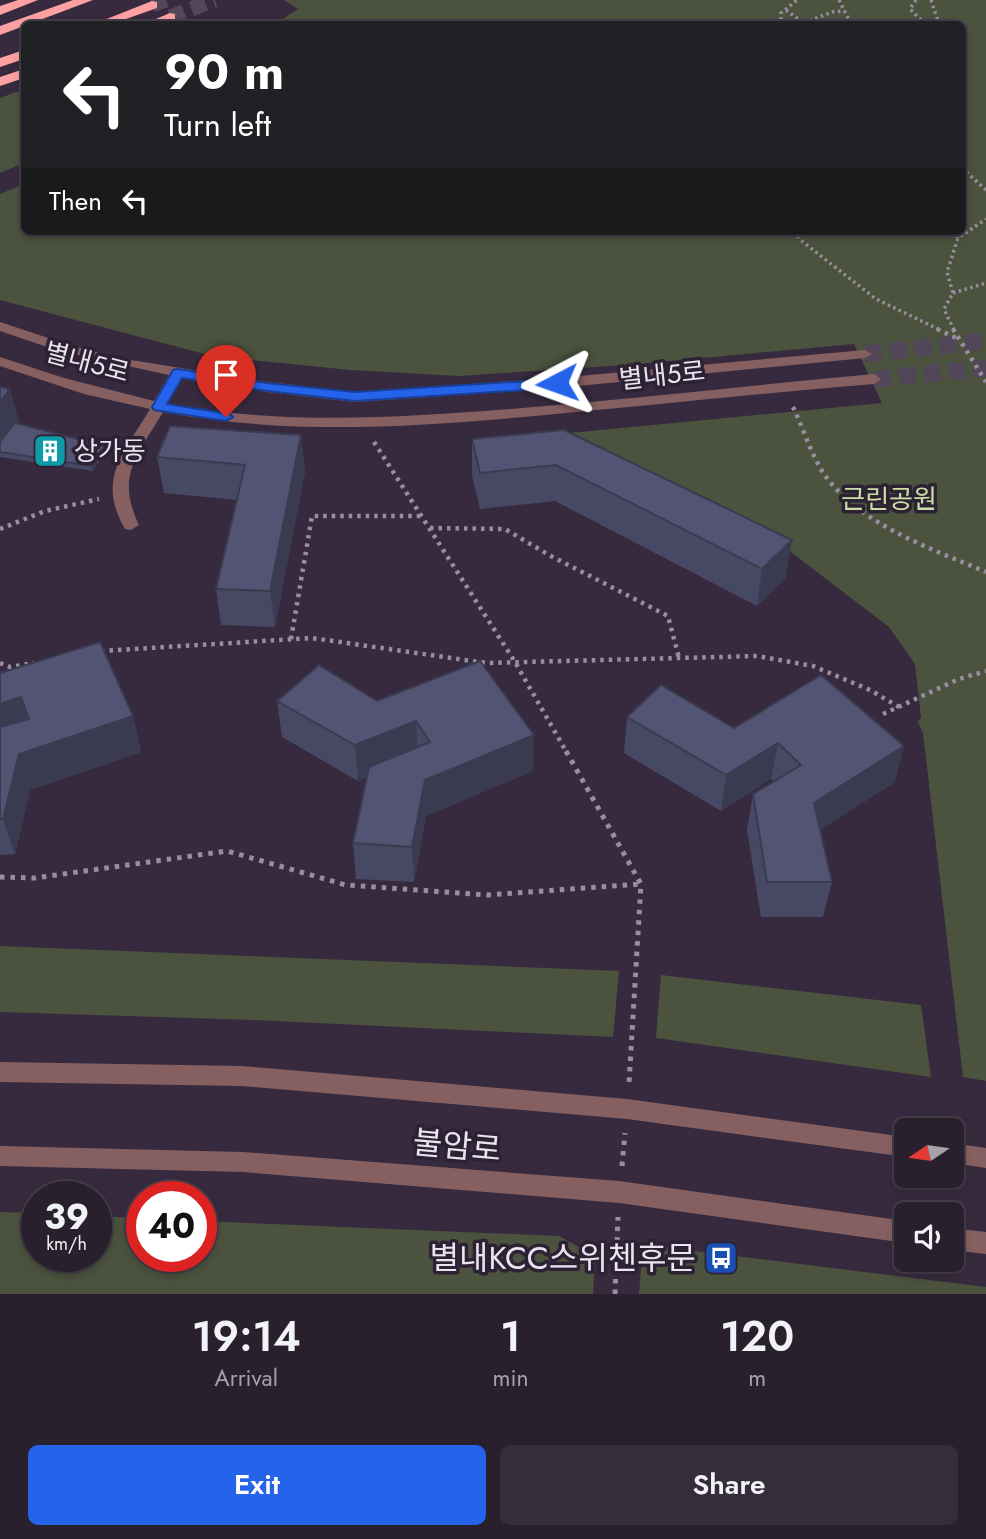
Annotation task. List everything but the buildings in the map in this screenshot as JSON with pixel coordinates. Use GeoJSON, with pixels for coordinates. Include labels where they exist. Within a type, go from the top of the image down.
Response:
{"type":"FeatureCollection","features":[{"type":"Feature","properties":{"kind":"highway"},"geometry":{"type":"LineString","coordinates":[[0,11],[31,0]]}},
{"type":"Feature","properties":{"kind":"highway"},"geometry":{"type":"LineString","coordinates":[[28,21],[86,0]]}},
{"type":"Feature","properties":{"kind":"highway"},"geometry":{"type":"LineString","coordinates":[[109,21],[152,5]]}},
{"type":"Feature","properties":{"kind":"highway"},"geometry":{"type":"LineString","coordinates":[[159,21],[170,17]]}},
{"type":"Feature","properties":{"kind":"highway"},"geometry":{"type":"LineString","coordinates":[[0,31],[21,23]]}},
{"type":"Feature","properties":{"kind":"highway"},"geometry":{"type":"LineString","coordinates":[[0,63],[21,55]]}},
{"type":"Feature","properties":{"kind":"highway"},"geometry":{"type":"LineString","coordinates":[[0,82],[21,74]]}},
{"type":"Feature","properties":{"kind":"street","name":"별내5로"},"geometry":{"type":"LineString","coordinates":[[0,326],[64,348],[178,373],[318,393],[386,396],[865,354]]}},
{"type":"Feature","properties":{"kind":"street","name":"별내5로"},"geometry":{"type":"LineString","coordinates":[[0,361],[31,373],[159,407],[248,421],[361,424],[568,409],[874,379]]}},
{"type":"Feature","properties":{"kind":"street"},"geometry":{"type":"LineString","coordinates":[[131,525],[121,504],[120,474],[178,373]]}},
{"type":"Feature","properties":{"kind":"street","name":"불암로"},"geometry":{"type":"LineString","coordinates":[[0,1072],[242,1076],[627,1109],[894,1145]]}},
{"type":"Feature","properties":{"kind":"street"},"geometry":{"type":"LineString","coordinates":[[964,1154],[986,1157]]}},
{"type":"Feature","properties":{"kind":"street","name":"불암로"},"geometry":{"type":"LineString","coordinates":[[0,1156],[243,1162],[606,1191],[894,1230]]}},
{"type":"Feature","properties":{"kind":"street"},"geometry":{"type":"LineString","coordinates":[[964,1240],[986,1243]]}},
{"type":"Feature","properties":{"kind":"path"},"geometry":{"type":"LineString","coordinates":[[781,21],[781,13],[797,0]]}},
{"type":"Feature","properties":{"kind":"path"},"geometry":{"type":"LineString","coordinates":[[839,0],[849,21]]}},
{"type":"Feature","properties":{"kind":"path"},"geometry":{"type":"LineString","coordinates":[[916,0],[910,9],[921,21]]}},
{"type":"Feature","properties":{"kind":"path"},"geometry":{"type":"LineString","coordinates":[[931,0],[938,21]]}},
{"type":"Feature","properties":{"kind":"path"},"geometry":{"type":"LineString","coordinates":[[786,10],[801,21]]}},
{"type":"Feature","properties":{"kind":"path"},"geometry":{"type":"LineString","coordinates":[[812,21],[832,12],[844,11]]}},
{"type":"Feature","properties":{"kind":"path"},"geometry":{"type":"LineString","coordinates":[[966,171],[985,187]]}},
{"type":"Feature","properties":{"kind":"path"},"geometry":{"type":"LineString","coordinates":[[966,233],[986,219]]}},
{"type":"Feature","properties":{"kind":"path"},"geometry":{"type":"LineString","coordinates":[[797,235],[876,299],[958,339]]}},
{"type":"Feature","properties":{"kind":"path"},"geometry":{"type":"LineString","coordinates":[[956,235],[958,239]]}},
{"type":"Feature","properties":{"kind":"path"},"geometry":{"type":"LineString","coordinates":[[953,293],[947,272],[958,239],[964,235]]}},
{"type":"Feature","properties":{"kind":"path"},"geometry":{"type":"LineString","coordinates":[[986,283],[953,293],[944,309],[958,339],[986,382]]}},
{"type":"Feature","properties":{"kind":"path"},"geometry":{"type":"LineString","coordinates":[[784,387],[827,478],[858,509],[932,548],[986,572]]}},
{"type":"Feature","properties":{"kind":"path"},"geometry":{"type":"LineString","coordinates":[[361,424],[515,662],[641,884],[627,1109]]}},
{"type":"Feature","properties":{"kind":"path"},"geometry":{"type":"LineString","coordinates":[[0,529],[45,511],[120,496]]}},
{"type":"Feature","properties":{"kind":"path"},"geometry":{"type":"LineString","coordinates":[[291,639],[312,516],[421,516]]}},
{"type":"Feature","properties":{"kind":"path"},"geometry":{"type":"LineString","coordinates":[[429,528],[505,529],[549,555],[668,616],[679,658]]}},
{"type":"Feature","properties":{"kind":"path"},"geometry":{"type":"LineString","coordinates":[[91,653],[312,638],[486,663],[757,656],[813,666],[870,690],[899,707]]}},
{"type":"Feature","properties":{"kind":"path"},"geometry":{"type":"LineString","coordinates":[[0,663],[10,667],[37,662]]}},
{"type":"Feature","properties":{"kind":"path"},"geometry":{"type":"LineString","coordinates":[[883,715],[959,679],[986,671]]}},
{"type":"Feature","properties":{"kind":"path"},"geometry":{"type":"LineString","coordinates":[[0,877],[35,877],[227,851],[346,885],[487,895],[641,884]]}},
{"type":"Feature","properties":{"kind":"green space","name":"근린공원"},"geometry":{"type":"Polygon","coordinates":[[[284,0],[986,0],[986,1081],[963,1077],[923,733],[918,722],[921,717],[915,664],[889,627],[753,523],[570,433],[882,403],[854,344],[639,364],[459,376],[350,370],[212,356],[0,300],[0,194],[21,185],[21,235],[966,235],[966,21],[273,21],[281,20],[298,9],[284,0]]]}},
{"type":"Feature","properties":{"kind":"green space"},"geometry":{"type":"Polygon","coordinates":[[[21,90],[21,164],[0,173],[0,98],[21,90]]]}},
{"type":"Feature","properties":{"kind":"green space"},"geometry":{"type":"Polygon","coordinates":[[[0,946],[619,971],[613,1037],[253,1020],[0,1012],[0,946]]]}},
{"type":"Feature","properties":{"kind":"green space"},"geometry":{"type":"Polygon","coordinates":[[[661,975],[921,1005],[931,1077],[656,1038],[661,975]]]}},
{"type":"Feature","properties":{"kind":"green space"},"geometry":{"type":"Polygon","coordinates":[[[0,1212],[21,1213],[21,1272],[112,1272],[112,1217],[126,1217],[126,1272],[217,1272],[217,1222],[559,1236],[595,1256],[593,1294],[0,1294],[0,1212]]]}},
{"type":"Feature","properties":{"kind":"green space"},"geometry":{"type":"Polygon","coordinates":[[[654,1246],[986,1287],[986,1294],[639,1294],[642,1256],[654,1246]]]}},
{"type":"Feature","properties":{"kind":"tunnel"},"geometry":{"type":"LineString","coordinates":[[152,5],[166,0]]}},
{"type":"Feature","properties":{"kind":"tunnel"},"geometry":{"type":"LineString","coordinates":[[170,17],[215,0]]}},
{"type":"Feature","properties":{"kind":"tunnel"},"geometry":{"type":"LineString","coordinates":[[865,354],[986,341]]}},
{"type":"Feature","properties":{"kind":"tunnel"},"geometry":{"type":"LineString","coordinates":[[874,379],[986,368]]}},
{"type":"Feature","properties":{"kind":"place","name":"상가동"},"geometry":{"type":"Point","coordinates":[50,451]}},
{"type":"Feature","properties":{"kind":"place","name":"별내KCC스위첸후문"},"geometry":{"type":"Point","coordinates":[721,1258]}},
{"type":"Feature","properties":{"kind":"route"},"geometry":{"type":"LineString","coordinates":[[226,417],[159,407],[178,373],[355,397],[557,383]]}}]}
